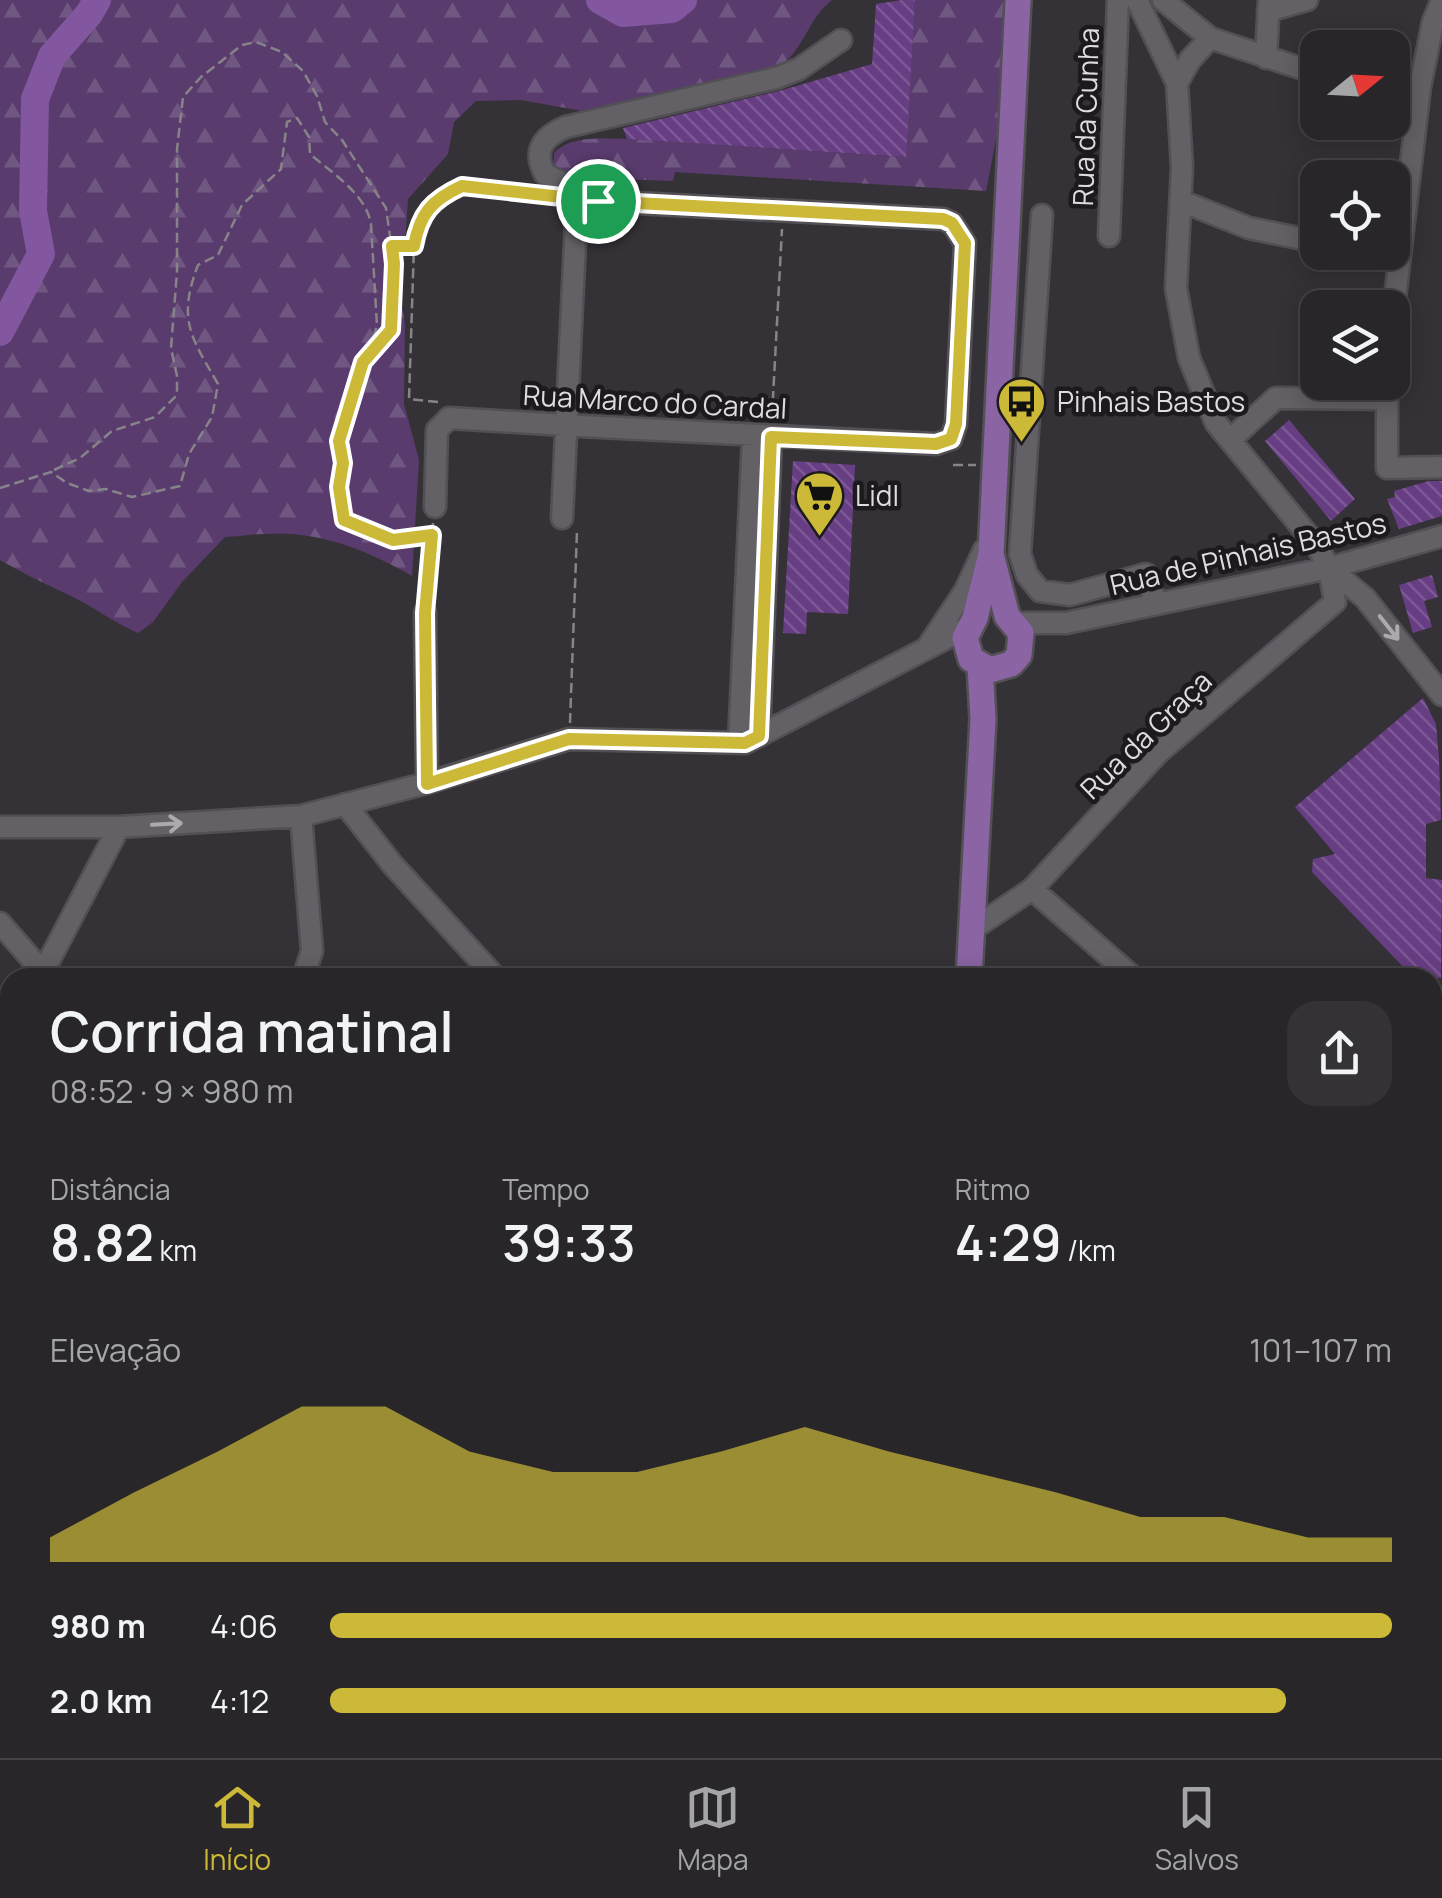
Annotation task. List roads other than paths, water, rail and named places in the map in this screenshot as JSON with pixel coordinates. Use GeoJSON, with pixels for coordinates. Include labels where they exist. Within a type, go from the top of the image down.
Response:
{"type":"FeatureCollection","features":[{"type":"Feature","properties":{"kind":"main road"},"geometry":{"type":"LineString","coordinates":[[991,542],[1015,628],[1012,664],[984,665],[966,649],[991,542],[1018,0]]}},
{"type":"Feature","properties":{"kind":"main road"},"geometry":{"type":"LineString","coordinates":[[972,623],[997,612],[1015,628]]}},
{"type":"Feature","properties":{"kind":"main road"},"geometry":{"type":"LineString","coordinates":[[966,968],[984,665]]}},
{"type":"Feature","properties":{"kind":"street","name":"Rua da Cunha"},"geometry":{"type":"LineString","coordinates":[[1109,236],[1118,0]]}},
{"type":"Feature","properties":{"kind":"street"},"geometry":{"type":"LineString","coordinates":[[1137,0],[1177,83],[1181,201],[1176,288],[1189,358],[1216,423],[1317,546],[1329,568],[1366,598],[1442,695]]}},
{"type":"Feature","properties":{"kind":"street"},"geometry":{"type":"LineString","coordinates":[[1163,0],[1210,38],[1300,68]]}},
{"type":"Feature","properties":{"kind":"street"},"geometry":{"type":"LineString","coordinates":[[1266,58],[1269,6],[1307,0]]}},
{"type":"Feature","properties":{"kind":"street"},"geometry":{"type":"LineString","coordinates":[[1409,160],[1432,22],[1442,0]]}},
{"type":"Feature","properties":{"kind":"street"},"geometry":{"type":"LineString","coordinates":[[1177,83],[1190,60],[1210,38]]}},
{"type":"Feature","properties":{"kind":"street"},"geometry":{"type":"LineString","coordinates":[[598,201],[545,174],[540,145],[552,133],[566,126],[776,78],[799,69],[841,40]]}},
{"type":"Feature","properties":{"kind":"street"},"geometry":{"type":"LineString","coordinates":[[1410,86],[1420,87]]}},
{"type":"Feature","properties":{"kind":"street"},"geometry":{"type":"LineString","coordinates":[[569,521],[566,425],[576,221],[579,212],[598,201]]}},
{"type":"Feature","properties":{"kind":"street","name":"Rua Marco do Cardal"},"geometry":{"type":"LineString","coordinates":[[434,508],[437,430],[449,418],[762,437],[936,444],[951,439],[956,424],[965,243],[960,232],[943,219],[598,201]]}},
{"type":"Feature","properties":{"kind":"street"},"geometry":{"type":"LineString","coordinates":[[1181,201],[1249,228],[1300,238]]}},
{"type":"Feature","properties":{"kind":"street"},"geometry":{"type":"LineString","coordinates":[[1042,215],[1020,554],[1027,575],[1040,591],[1070,594],[1146,574],[1156,604]]}},
{"type":"Feature","properties":{"kind":"street"},"geometry":{"type":"LineString","coordinates":[[1230,440],[1276,398],[1300,396]]}},
{"type":"Feature","properties":{"kind":"street"},"geometry":{"type":"LineString","coordinates":[[1386,400],[1387,468],[1442,468]]}},
{"type":"Feature","properties":{"kind":"street"},"geometry":{"type":"LineString","coordinates":[[749,739],[762,437]]}},
{"type":"Feature","properties":{"kind":"street","name":"Rua de Pinhais Bastos"},"geometry":{"type":"LineString","coordinates":[[1015,628],[1066,622],[1329,568],[1442,536]]}},
{"type":"Feature","properties":{"kind":"street"},"geometry":{"type":"LineString","coordinates":[[924,651],[966,591],[991,542]]}},
{"type":"Feature","properties":{"kind":"street","name":"Rua da Graça"},"geometry":{"type":"LineString","coordinates":[[970,931],[1032,889],[1158,753],[1335,602],[1329,568]]}},
{"type":"Feature","properties":{"kind":"street"},"geometry":{"type":"LineString","coordinates":[[425,613],[427,784]]}},
{"type":"Feature","properties":{"kind":"street"},"geometry":{"type":"LineString","coordinates":[[0,827],[120,827],[301,816],[427,784],[569,739],[749,739],[972,623]]}},
{"type":"Feature","properties":{"kind":"street"},"geometry":{"type":"LineString","coordinates":[[924,651],[984,665]]}},
{"type":"Feature","properties":{"kind":"street"},"geometry":{"type":"LineString","coordinates":[[346,804],[392,864],[487,968]]}},
{"type":"Feature","properties":{"kind":"street"},"geometry":{"type":"LineString","coordinates":[[301,816],[312,951],[306,968]]}},
{"type":"Feature","properties":{"kind":"street"},"geometry":{"type":"LineString","coordinates":[[48,968],[120,827]]}},
{"type":"Feature","properties":{"kind":"street"},"geometry":{"type":"LineString","coordinates":[[1032,889],[1123,968]]}},
{"type":"Feature","properties":{"kind":"street"},"geometry":{"type":"LineString","coordinates":[[0,923],[37,968]]}},
{"type":"Feature","properties":{"kind":"waterway"},"geometry":{"type":"LineString","coordinates":[[0,332],[41,254],[33,211],[35,99],[52,56],[97,0]]}},
{"type":"Feature","properties":{"kind":"waterway"},"geometry":{"type":"LineString","coordinates":[[600,0],[623,13],[672,9],[683,0]]}},
{"type":"Feature","properties":{"kind":"place","name":"Pinhais Bastos"},"geometry":{"type":"Point","coordinates":[1022,444]}},
{"type":"Feature","properties":{"kind":"place","name":"Lidl"},"geometry":{"type":"Point","coordinates":[820,538]}}]}
